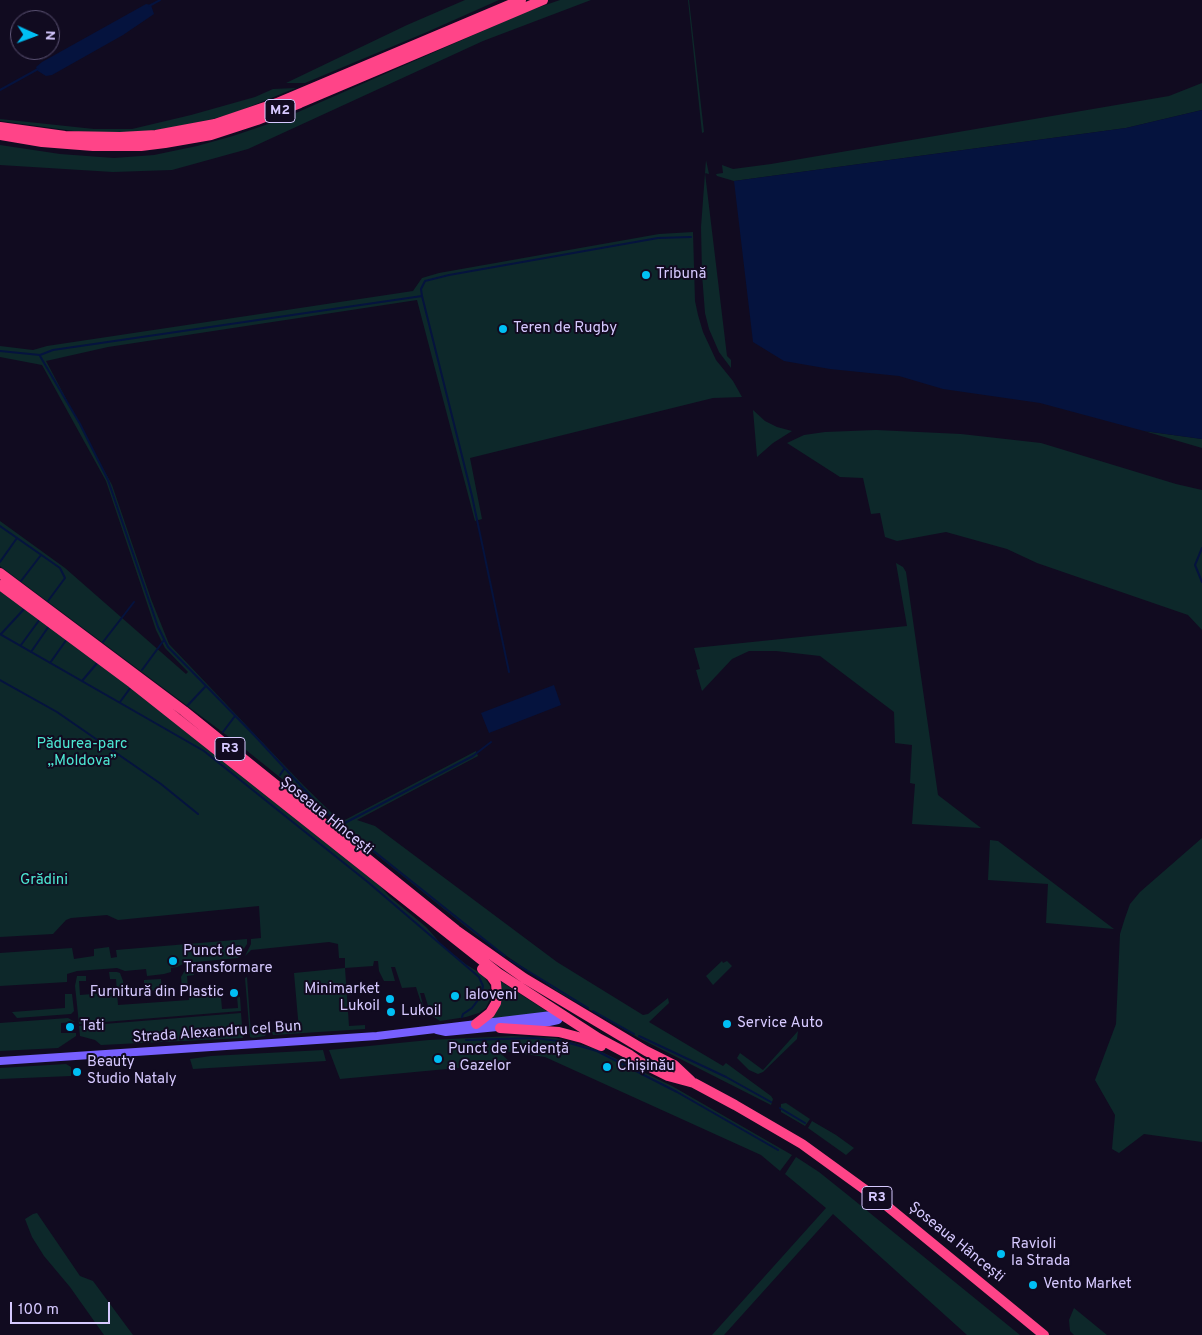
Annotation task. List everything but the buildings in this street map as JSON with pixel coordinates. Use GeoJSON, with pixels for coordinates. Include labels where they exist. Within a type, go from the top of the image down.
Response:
{"type":"FeatureCollection","features":[{"type":"Feature","properties":{"kind":"highway","name":"M2"},"geometry":{"type":"LineString","coordinates":[[0,126],[65,136],[111,137],[156,135],[215,124],[285,100],[521,0]]}},
{"type":"Feature","properties":{"kind":"highway","name":"M2"},"geometry":{"type":"LineString","coordinates":[[0,135],[42,142],[94,146],[165,144],[211,135],[300,103],[543,0]]}},
{"type":"Feature","properties":{"kind":"highway","name":"Șoseaua Hîncești"},"geometry":{"type":"LineString","coordinates":[[0,573],[184,711],[456,930],[524,978],[636,1044]]}},
{"type":"Feature","properties":{"kind":"highway","name":"Șoseaua Hîncești"},"geometry":{"type":"LineString","coordinates":[[0,585],[132,683],[498,973],[598,1038],[640,1062]]}},
{"type":"Feature","properties":{"kind":"highway","name":"R3"},"geometry":{"type":"LineString","coordinates":[[352,858],[398,901],[491,976],[496,983],[496,1003],[490,1013],[476,1024]]}},
{"type":"Feature","properties":{"kind":"highway","name":"R3"},"geometry":{"type":"LineString","coordinates":[[456,930],[486,955],[560,1006],[562,1013],[576,1016],[634,1048],[646,1051]]}},
{"type":"Feature","properties":{"kind":"highway"},"geometry":{"type":"LineString","coordinates":[[555,997],[560,1002],[562,1013]]}},
{"type":"Feature","properties":{"kind":"highway","name":"R3"},"geometry":{"type":"LineString","coordinates":[[500,1028],[545,1030],[570,1034],[594,1042],[627,1059],[640,1062]]}},
{"type":"Feature","properties":{"kind":"highway","name":"Șoseaua Hâncești"},"geometry":{"type":"LineString","coordinates":[[636,1044],[674,1065],[694,1083],[790,1136],[832,1165],[882,1202],[1044,1335]]}},
{"type":"Feature","properties":{"kind":"highway","name":"Șoseaua Hâncești"},"geometry":{"type":"LineString","coordinates":[[640,1062],[668,1076],[694,1083]]}},
{"type":"Feature","properties":{"kind":"main road","name":"Strada Alexandru cel Bun"},"geometry":{"type":"LineString","coordinates":[[0,1061],[377,1036],[562,1013]]}},
{"type":"Feature","properties":{"kind":"main road","name":"Strada Alexandru cel Bun"},"geometry":{"type":"LineString","coordinates":[[436,1030],[446,1032],[554,1022],[558,1020],[562,1013]]}},
{"type":"Feature","properties":{"kind":"green space"},"geometry":{"type":"Polygon","coordinates":[[[465,0],[499,0],[305,83],[286,83],[407,25],[465,0]]]}},
{"type":"Feature","properties":{"kind":"green space"},"geometry":{"type":"Polygon","coordinates":[[[560,0],[591,0],[483,41],[248,149],[172,170],[113,172],[0,165],[0,145],[60,154],[114,158],[154,155],[233,136],[280,120],[528,11],[560,0]]]}},
{"type":"Feature","properties":{"kind":"green space"},"geometry":{"type":"Polygon","coordinates":[[[688,0],[704,132],[702,133],[688,0]]]}},
{"type":"Feature","properties":{"kind":"green space"},"geometry":{"type":"Polygon","coordinates":[[[1202,83],[1202,110],[1126,128],[734,181],[717,176],[716,174],[723,173],[722,165],[733,169],[771,164],[1169,96],[1202,83]]]}},
{"type":"Feature","properties":{"kind":"green space"},"geometry":{"type":"Polygon","coordinates":[[[296,88],[239,111],[213,119],[142,132],[74,131],[0,121],[0,119],[94,129],[132,129],[255,97],[273,89],[296,88]]]}},
{"type":"Feature","properties":{"kind":"green space"},"geometry":{"type":"Polygon","coordinates":[[[706,160],[709,174],[705,173],[706,160]]]}},
{"type":"Feature","properties":{"kind":"green space"},"geometry":{"type":"Polygon","coordinates":[[[705,173],[727,356],[731,360],[731,368],[719,352],[709,329],[705,313],[701,227],[705,173]]]}},
{"type":"Feature","properties":{"kind":"green space"},"geometry":{"type":"Polygon","coordinates":[[[693,232],[695,301],[703,332],[716,360],[733,381],[742,397],[713,398],[470,458],[482,519],[475,521],[417,300],[108,347],[46,361],[112,485],[151,599],[169,644],[303,785],[341,822],[476,751],[478,756],[357,820],[375,826],[557,962],[643,1015],[648,1014],[668,998],[669,1003],[649,1022],[723,1066],[726,1063],[771,1096],[773,1099],[771,1105],[637,1037],[557,991],[475,934],[241,746],[0,566],[0,521],[65,568],[186,674],[188,672],[165,648],[156,630],[106,481],[42,365],[0,357],[0,346],[33,350],[47,346],[413,291],[422,278],[439,273],[659,234],[693,232]]]}},
{"type":"Feature","properties":{"kind":"green space"},"geometry":{"type":"Polygon","coordinates":[[[753,410],[765,421],[792,431],[773,443],[757,457],[753,410]]]}},
{"type":"Feature","properties":{"kind":"green space"},"geometry":{"type":"Polygon","coordinates":[[[876,430],[961,434],[1041,443],[1176,484],[1202,490],[1202,630],[1188,615],[1037,563],[1007,549],[946,532],[897,541],[885,537],[880,513],[871,514],[863,478],[840,477],[787,443],[804,435],[825,432],[876,430]]]}},
{"type":"Feature","properties":{"kind":"green space"},"geometry":{"type":"Polygon","coordinates":[[[1144,431],[1202,439],[1202,448],[1144,431]]]}},
{"type":"Feature","properties":{"kind":"green space"},"geometry":{"type":"Polygon","coordinates":[[[896,563],[903,567],[906,572],[938,795],[981,828],[912,824],[915,784],[910,783],[912,745],[895,743],[894,712],[820,656],[776,651],[749,651],[732,659],[702,691],[696,670],[700,669],[694,648],[907,626],[896,563]]]}},
{"type":"Feature","properties":{"kind":"green space","name":"Pădurea-parc „Moldova”"},"geometry":{"type":"Polygon","coordinates":[[[0,590],[162,710],[376,881],[389,896],[426,927],[443,946],[483,975],[490,986],[490,999],[486,1008],[479,1013],[466,1017],[440,1021],[431,1015],[424,993],[420,993],[423,1009],[416,987],[402,988],[395,967],[391,967],[395,981],[384,981],[379,971],[378,961],[374,961],[373,966],[345,968],[345,958],[339,958],[338,944],[329,942],[251,950],[245,956],[251,944],[251,939],[261,938],[259,906],[118,920],[107,915],[71,918],[66,920],[53,934],[0,937],[0,590]]]}},
{"type":"Feature","properties":{"kind":"green space"},"geometry":{"type":"Polygon","coordinates":[[[1202,838],[1202,1142],[1144,1134],[1119,1153],[1112,1149],[1115,1115],[1095,1080],[1116,1024],[1120,934],[1130,904],[1140,892],[1202,838]]]}},
{"type":"Feature","properties":{"kind":"green space"},"geometry":{"type":"Polygon","coordinates":[[[990,840],[998,841],[1114,929],[1046,923],[1048,884],[988,880],[990,840]]]}},
{"type":"Feature","properties":{"kind":"green space"},"geometry":{"type":"Polygon","coordinates":[[[247,939],[247,944],[238,958],[185,963],[171,968],[171,972],[164,974],[147,976],[146,969],[125,971],[117,968],[77,971],[67,974],[67,982],[0,986],[0,953],[72,948],[74,959],[94,956],[94,949],[109,947],[111,958],[117,957],[116,950],[247,939]]]}},
{"type":"Feature","properties":{"kind":"green space"},"geometry":{"type":"Polygon","coordinates":[[[722,961],[723,963],[727,961],[732,966],[713,985],[706,976],[722,961]]]}},
{"type":"Feature","properties":{"kind":"green space"},"geometry":{"type":"Polygon","coordinates":[[[193,966],[194,975],[187,976],[188,988],[182,988],[181,977],[185,970],[193,966]]]}},
{"type":"Feature","properties":{"kind":"green space"},"geometry":{"type":"Polygon","coordinates":[[[345,968],[349,1026],[365,1025],[365,1029],[273,1035],[272,1032],[299,1030],[294,973],[345,968]]]}},
{"type":"Feature","properties":{"kind":"green space"},"geometry":{"type":"Polygon","coordinates":[[[109,972],[120,973],[124,992],[117,993],[118,1005],[189,1000],[188,988],[220,986],[222,1009],[238,1008],[237,996],[240,997],[241,1011],[79,1024],[75,986],[77,976],[86,976],[86,981],[79,981],[80,995],[117,992],[116,979],[110,979],[109,972]]]}},
{"type":"Feature","properties":{"kind":"green space"},"geometry":{"type":"Polygon","coordinates":[[[247,977],[251,1034],[267,1033],[265,1036],[250,1037],[245,978],[247,977]]]}},
{"type":"Feature","properties":{"kind":"green space"},"geometry":{"type":"Polygon","coordinates":[[[161,979],[162,990],[144,991],[144,980],[161,979]]]}},
{"type":"Feature","properties":{"kind":"green space"},"geometry":{"type":"Polygon","coordinates":[[[500,981],[548,1012],[487,1020],[500,981]]]}},
{"type":"Feature","properties":{"kind":"green space"},"geometry":{"type":"Polygon","coordinates":[[[65,994],[72,994],[74,1011],[71,1014],[17,1018],[12,1012],[65,1008],[65,994]]]}},
{"type":"Feature","properties":{"kind":"green space"},"geometry":{"type":"Polygon","coordinates":[[[241,1013],[243,1038],[101,1045],[95,1040],[80,1036],[79,1026],[241,1013]]]}},
{"type":"Feature","properties":{"kind":"green space"},"geometry":{"type":"Polygon","coordinates":[[[68,1018],[75,1022],[61,1023],[61,1033],[76,1033],[76,1036],[58,1048],[0,1051],[0,1023],[68,1018]]]}},
{"type":"Feature","properties":{"kind":"green space"},"geometry":{"type":"Polygon","coordinates":[[[798,1031],[797,1039],[763,1072],[758,1074],[749,1070],[737,1058],[740,1053],[763,1070],[798,1031]]]}},
{"type":"Feature","properties":{"kind":"green space"},"geometry":{"type":"Polygon","coordinates":[[[512,1036],[556,1038],[596,1049],[672,1086],[792,1155],[780,1171],[761,1155],[545,1057],[497,1050],[511,1063],[340,1079],[329,1050],[429,1040],[512,1036]]]}},
{"type":"Feature","properties":{"kind":"green space"},"geometry":{"type":"Polygon","coordinates":[[[323,1050],[326,1061],[193,1069],[190,1059],[211,1056],[323,1050]]]}},
{"type":"Feature","properties":{"kind":"green space"},"geometry":{"type":"Polygon","coordinates":[[[66,1064],[71,1067],[71,1076],[0,1079],[0,1068],[66,1064]]]}},
{"type":"Feature","properties":{"kind":"green space"},"geometry":{"type":"Polygon","coordinates":[[[786,1103],[810,1119],[805,1126],[781,1112],[781,1104],[786,1103]]]}},
{"type":"Feature","properties":{"kind":"green space"},"geometry":{"type":"Polygon","coordinates":[[[812,1121],[854,1148],[846,1155],[808,1128],[812,1121]]]}},
{"type":"Feature","properties":{"kind":"green space"},"geometry":{"type":"Polygon","coordinates":[[[796,1157],[819,1172],[1020,1335],[967,1335],[833,1214],[724,1335],[712,1335],[826,1208],[785,1174],[796,1157]]]}},
{"type":"Feature","properties":{"kind":"green space"},"geometry":{"type":"Polygon","coordinates":[[[37,1213],[80,1276],[93,1281],[133,1335],[104,1335],[70,1287],[44,1256],[32,1237],[25,1219],[37,1213]]]}},
{"type":"Feature","properties":{"kind":"green space"},"geometry":{"type":"Polygon","coordinates":[[[1074,1308],[1107,1335],[1074,1335],[1070,1331],[1069,1320],[1074,1308]]]}},
{"type":"Feature","properties":{"kind":"water"},"geometry":{"type":"Polygon","coordinates":[[[146,4],[151,5],[154,14],[123,35],[52,75],[46,76],[38,71],[36,67],[46,60],[60,60],[60,52],[146,4]]]}},
{"type":"Feature","properties":{"kind":"water"},"geometry":{"type":"Polygon","coordinates":[[[1202,110],[1202,439],[1144,431],[1040,403],[943,389],[899,376],[830,369],[784,361],[753,342],[734,181],[1126,128],[1202,110]]]}},
{"type":"Feature","properties":{"kind":"water"},"geometry":{"type":"Polygon","coordinates":[[[554,685],[561,705],[489,733],[481,713],[554,685]]]}},
{"type":"Feature","properties":{"kind":"waterway"},"geometry":{"type":"LineString","coordinates":[[149,6],[160,0]]}},
{"type":"Feature","properties":{"kind":"waterway"},"geometry":{"type":"LineString","coordinates":[[0,90],[38,69]]}},
{"type":"Feature","properties":{"kind":"waterway"},"geometry":{"type":"LineString","coordinates":[[422,296],[421,289],[425,281],[449,275],[658,238],[691,237]]}},
{"type":"Feature","properties":{"kind":"waterway"},"geometry":{"type":"LineString","coordinates":[[0,351],[40,355],[53,350],[422,296],[472,496],[509,672]]}},
{"type":"Feature","properties":{"kind":"waterway"},"geometry":{"type":"LineString","coordinates":[[40,356],[80,424],[108,480],[158,627],[168,647],[255,736],[326,813],[505,956]]}},
{"type":"Feature","properties":{"kind":"waterway"},"geometry":{"type":"LineString","coordinates":[[0,526],[60,568],[65,578],[48,601]]}},
{"type":"Feature","properties":{"kind":"waterway"},"geometry":{"type":"LineString","coordinates":[[0,562],[17,538]]}},
{"type":"Feature","properties":{"kind":"waterway"},"geometry":{"type":"LineString","coordinates":[[1202,548],[1195,565],[1202,582]]}},
{"type":"Feature","properties":{"kind":"waterway"},"geometry":{"type":"LineString","coordinates":[[21,581],[41,555]]}},
{"type":"Feature","properties":{"kind":"waterway"},"geometry":{"type":"LineString","coordinates":[[103,642],[134,602]]}},
{"type":"Feature","properties":{"kind":"waterway"},"geometry":{"type":"LineString","coordinates":[[1,634],[25,608]]}},
{"type":"Feature","properties":{"kind":"waterway"},"geometry":{"type":"LineString","coordinates":[[21,645],[40,619]]}},
{"type":"Feature","properties":{"kind":"waterway"},"geometry":{"type":"LineString","coordinates":[[31,652],[49,626]]}},
{"type":"Feature","properties":{"kind":"waterway"},"geometry":{"type":"LineString","coordinates":[[0,634],[204,751],[369,883],[479,977],[483,986],[481,996],[462,1017]]}},
{"type":"Feature","properties":{"kind":"waterway"},"geometry":{"type":"LineString","coordinates":[[50,663],[67,639]]}},
{"type":"Feature","properties":{"kind":"waterway"},"geometry":{"type":"LineString","coordinates":[[142,670],[164,640]]}},
{"type":"Feature","properties":{"kind":"waterway"},"geometry":{"type":"LineString","coordinates":[[82,681],[98,662]]}},
{"type":"Feature","properties":{"kind":"waterway"},"geometry":{"type":"LineString","coordinates":[[0,680],[57,712],[161,784],[198,814]]}},
{"type":"Feature","properties":{"kind":"waterway"},"geometry":{"type":"LineString","coordinates":[[120,702],[131,687]]}},
{"type":"Feature","properties":{"kind":"waterway"},"geometry":{"type":"LineString","coordinates":[[188,705],[205,687]]}},
{"type":"Feature","properties":{"kind":"waterway"},"geometry":{"type":"LineString","coordinates":[[223,732],[235,716]]}},
{"type":"Feature","properties":{"kind":"waterway"},"geometry":{"type":"LineString","coordinates":[[341,825],[473,756],[491,742]]}},
{"type":"Feature","properties":{"kind":"waterway"},"geometry":{"type":"LineString","coordinates":[[280,775],[284,769]]}},
{"type":"Feature","properties":{"kind":"waterway"},"geometry":{"type":"LineString","coordinates":[[510,960],[588,1008]]}},
{"type":"Feature","properties":{"kind":"waterway"},"geometry":{"type":"LineString","coordinates":[[593,1011],[634,1034]]}},
{"type":"Feature","properties":{"kind":"waterway"},"geometry":{"type":"LineString","coordinates":[[639,1036],[726,1077],[771,1102]]}},
{"type":"Feature","properties":{"kind":"waterway"},"geometry":{"type":"LineString","coordinates":[[466,1040],[535,1038],[566,1042],[597,1051],[677,1092],[778,1150]]}},
{"type":"Feature","properties":{"kind":"waterway"},"geometry":{"type":"LineString","coordinates":[[780,1108],[805,1123]]}},
{"type":"Feature","properties":{"kind":"place","name":"Tribună"},"geometry":{"type":"Point","coordinates":[646,275]}},
{"type":"Feature","properties":{"kind":"place","name":"Teren de Rugby"},"geometry":{"type":"Point","coordinates":[503,329]}},
{"type":"Feature","properties":{"kind":"place","name":"Punct de Transformare"},"geometry":{"type":"Point","coordinates":[173,961]}},
{"type":"Feature","properties":{"kind":"place","name":"Furnitură din Plastic"},"geometry":{"type":"Point","coordinates":[234,993]}},
{"type":"Feature","properties":{"kind":"place","name":"Ialoveni"},"geometry":{"type":"Point","coordinates":[455,996]}},
{"type":"Feature","properties":{"kind":"place","name":"Minimarket Lukoil"},"geometry":{"type":"Point","coordinates":[390,999]}},
{"type":"Feature","properties":{"kind":"place","name":"Lukoil"},"geometry":{"type":"Point","coordinates":[391,1012]}},
{"type":"Feature","properties":{"kind":"place","name":"Service Auto"},"geometry":{"type":"Point","coordinates":[727,1024]}},
{"type":"Feature","properties":{"kind":"place","name":"Tati"},"geometry":{"type":"Point","coordinates":[70,1027]}},
{"type":"Feature","properties":{"kind":"place","name":"Punct de Evidență a Gazelor"},"geometry":{"type":"Point","coordinates":[438,1059]}},
{"type":"Feature","properties":{"kind":"place","name":"Chișinău"},"geometry":{"type":"Point","coordinates":[607,1067]}},
{"type":"Feature","properties":{"kind":"place","name":"Beauty Studio Nataly"},"geometry":{"type":"Point","coordinates":[77,1072]}},
{"type":"Feature","properties":{"kind":"place","name":"Ravioli la Strada"},"geometry":{"type":"Point","coordinates":[1001,1254]}},
{"type":"Feature","properties":{"kind":"place","name":"Vento Market"},"geometry":{"type":"Point","coordinates":[1033,1285]}},
{"type":"Feature","properties":{"kind":"park label","name":"Grădini"},"geometry":{"type":"Point","coordinates":[44,881]}}]}
